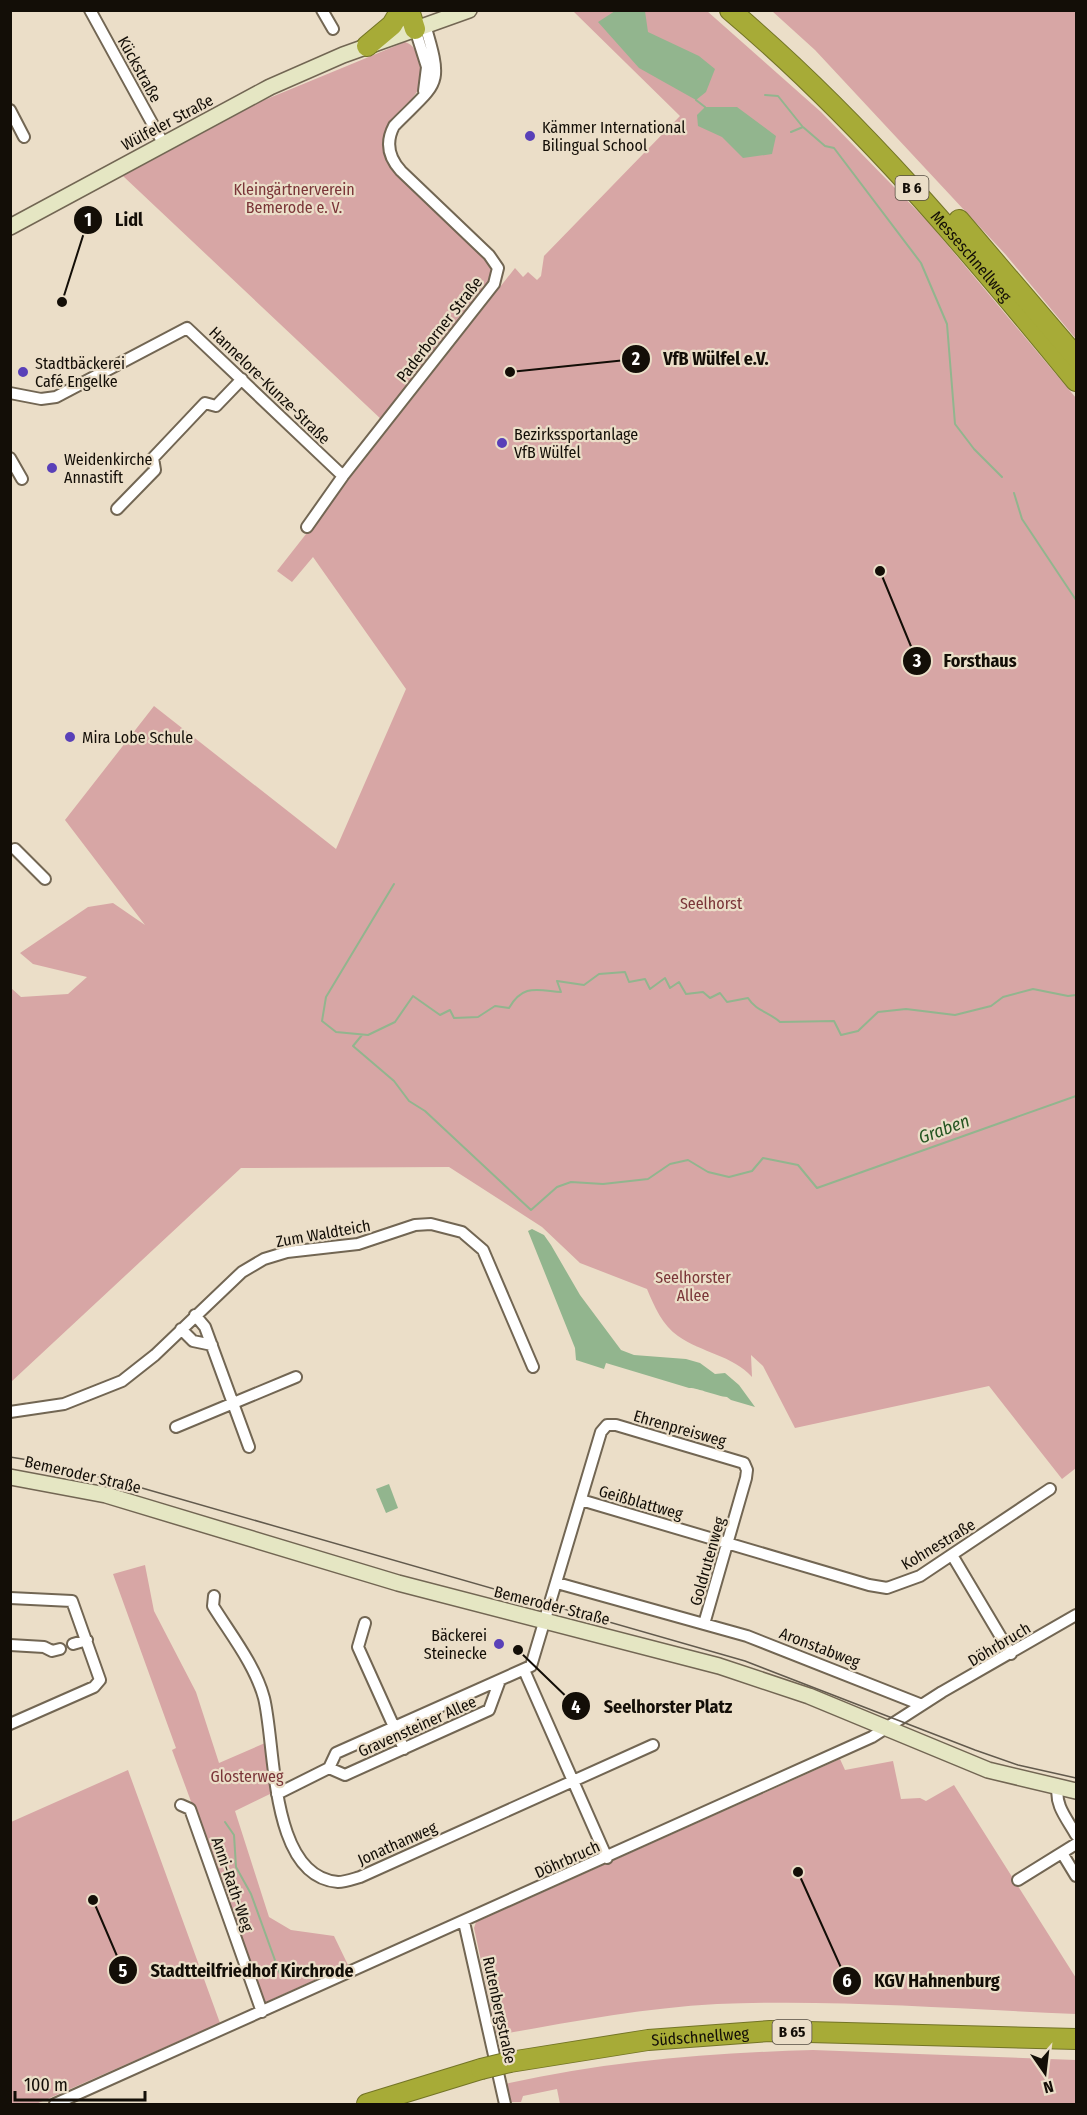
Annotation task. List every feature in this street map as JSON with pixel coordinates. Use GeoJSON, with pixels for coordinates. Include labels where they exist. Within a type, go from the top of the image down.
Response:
{"type":"FeatureCollection","features":[{"type":"Feature","properties":{"kind":"highway"},"geometry":{"type":"LineString","coordinates":[[367,46],[392,26],[400,10]]}},
{"type":"Feature","properties":{"kind":"highway","name":"Messeschnellweg"},"geometry":{"type":"LineString","coordinates":[[730,10],[792,65],[890,164],[998,286],[1077,381]]}},
{"type":"Feature","properties":{"kind":"highway","name":"Messeschnellweg"},"geometry":{"type":"LineString","coordinates":[[751,10],[901,156],[1077,357]]}},
{"type":"Feature","properties":{"kind":"highway","name":"Südschnellweg"},"geometry":{"type":"LineString","coordinates":[[367,2104],[512,2068],[648,2040],[770,2031],[1077,2039]]}},
{"type":"Feature","properties":{"kind":"highway","name":"Südschnellweg"},"geometry":{"type":"LineString","coordinates":[[512,2068],[648,2052],[769,2044],[1077,2052]]}},
{"type":"Feature","properties":{"kind":"highway","name":"Südschnellweg"},"geometry":{"type":"LineString","coordinates":[[408,2104],[483,2075]]}},
{"type":"Feature","properties":{"kind":"main road","name":"Wülfeler Straße"},"geometry":{"type":"LineString","coordinates":[[10,227],[270,87],[367,46],[417,19],[469,10]]}},
{"type":"Feature","properties":{"kind":"main road","name":"Bemeroder Straße"},"geometry":{"type":"LineString","coordinates":[[10,1476],[106,1495],[398,1583],[719,1666],[799,1693],[988,1770],[1077,1791]]}},
{"type":"Feature","properties":{"kind":"street","name":"Kückstraße"},"geometry":{"type":"LineString","coordinates":[[90,10],[163,143]]}},
{"type":"Feature","properties":{"kind":"street"},"geometry":{"type":"LineString","coordinates":[[322,10],[333,28]]}},
{"type":"Feature","properties":{"kind":"street","name":"Paderborner Straße"},"geometry":{"type":"LineString","coordinates":[[307,526],[342,476],[494,284],[498,268],[489,255],[392,162],[390,134],[394,126],[432,86],[437,71],[417,19]]}},
{"type":"Feature","properties":{"kind":"street"},"geometry":{"type":"LineString","coordinates":[[10,110],[24,137]]}},
{"type":"Feature","properties":{"kind":"street","name":"Hannelore-Kunze-Straße"},"geometry":{"type":"LineString","coordinates":[[10,393],[41,399],[56,397],[187,328],[342,476]]}},
{"type":"Feature","properties":{"kind":"street"},"geometry":{"type":"LineString","coordinates":[[117,509],[155,470],[153,458],[205,403],[216,406],[242,379]]}},
{"type":"Feature","properties":{"kind":"street"},"geometry":{"type":"LineString","coordinates":[[10,458],[22,479]]}},
{"type":"Feature","properties":{"kind":"street"},"geometry":{"type":"LineString","coordinates":[[12,849],[45,879]]}},
{"type":"Feature","properties":{"kind":"street","name":"Zum Waldteich"},"geometry":{"type":"LineString","coordinates":[[10,1412],[64,1404],[104,1390],[138,1370],[242,1272],[264,1259],[287,1252],[358,1244],[415,1225],[446,1225],[474,1239],[483,1250],[533,1366]]}},
{"type":"Feature","properties":{"kind":"street"},"geometry":{"type":"LineString","coordinates":[[195,1315],[205,1327],[249,1447]]}},
{"type":"Feature","properties":{"kind":"street"},"geometry":{"type":"LineString","coordinates":[[181,1329],[193,1341],[212,1345]]}},
{"type":"Feature","properties":{"kind":"street"},"geometry":{"type":"LineString","coordinates":[[177,1427],[297,1377]]}},
{"type":"Feature","properties":{"kind":"street","name":"Ehrenpreisweg"},"geometry":{"type":"LineString","coordinates":[[581,1500],[601,1432],[607,1425],[616,1425],[744,1463]]}},
{"type":"Feature","properties":{"kind":"street","name":"Goldrutenweg"},"geometry":{"type":"LineString","coordinates":[[557,1583],[704,1624],[746,1478],[747,1470],[744,1463]]}},
{"type":"Feature","properties":{"kind":"street","name":"Kohnestraße"},"geometry":{"type":"LineString","coordinates":[[728,1542],[869,1585],[887,1588],[920,1576],[1050,1489]]}},
{"type":"Feature","properties":{"kind":"street"},"geometry":{"type":"LineString","coordinates":[[581,1500],[531,1666],[524,1670],[607,1858]]}},
{"type":"Feature","properties":{"kind":"street","name":"Geißblattweg"},"geometry":{"type":"LineString","coordinates":[[581,1500],[728,1542]]}},
{"type":"Feature","properties":{"kind":"street"},"geometry":{"type":"LineString","coordinates":[[952,1555],[1011,1654]]}},
{"type":"Feature","properties":{"kind":"street"},"geometry":{"type":"LineString","coordinates":[[214,1596],[213,1606],[254,1672],[264,1697],[277,1794]]}},
{"type":"Feature","properties":{"kind":"street"},"geometry":{"type":"LineString","coordinates":[[10,1598],[72,1601],[100,1678],[99,1683],[10,1724]]}},
{"type":"Feature","properties":{"kind":"street","name":"Döhrbruch"},"geometry":{"type":"LineString","coordinates":[[55,2104],[607,1858],[889,1728],[922,1705],[1077,1615]]}},
{"type":"Feature","properties":{"kind":"street"},"geometry":{"type":"LineString","coordinates":[[365,1623],[358,1647],[404,1749]]}},
{"type":"Feature","properties":{"kind":"street","name":"Aronstabweg"},"geometry":{"type":"LineString","coordinates":[[704,1624],[806,1657],[922,1705]]}},
{"type":"Feature","properties":{"kind":"street"},"geometry":{"type":"LineString","coordinates":[[73,1644],[87,1640]]}},
{"type":"Feature","properties":{"kind":"street"},"geometry":{"type":"LineString","coordinates":[[10,1645],[44,1647],[52,1651],[60,1648]]}},
{"type":"Feature","properties":{"kind":"street","name":"Gravensteiner Allee"},"geometry":{"type":"LineString","coordinates":[[277,1794],[328,1768],[336,1753],[524,1670]]}},
{"type":"Feature","properties":{"kind":"street","name":"Gravensteiner Allee"},"geometry":{"type":"LineString","coordinates":[[328,1768],[345,1775],[489,1710],[500,1680]]}},
{"type":"Feature","properties":{"kind":"street","name":"Jonathanweg"},"geometry":{"type":"LineString","coordinates":[[277,1794],[284,1825],[303,1863],[316,1875],[340,1882],[360,1877],[653,1745]]}},
{"type":"Feature","properties":{"kind":"street"},"geometry":{"type":"LineString","coordinates":[[1058,1787],[1058,1804],[1077,1835]]}},
{"type":"Feature","properties":{"kind":"street","name":"Anni-Rath-Weg"},"geometry":{"type":"LineString","coordinates":[[182,1805],[190,1809],[262,2012]]}},
{"type":"Feature","properties":{"kind":"street"},"geometry":{"type":"LineString","coordinates":[[1018,1880],[1077,1844]]}},
{"type":"Feature","properties":{"kind":"street"},"geometry":{"type":"LineString","coordinates":[[1062,1853],[1077,1876]]}},
{"type":"Feature","properties":{"kind":"street","name":"Rutenbergstraße"},"geometry":{"type":"LineString","coordinates":[[464,1922],[505,2104]]}},
{"type":"Feature","properties":{"kind":"green space","name":"Seelhorst"},"geometry":{"type":"Polygon","coordinates":[[[573,11],[707,11],[821,112],[929,223],[1076,398],[1076,1468],[1062,1479],[989,1386],[795,1428],[763,1366],[751,1355],[752,1377],[726,1359],[687,1342],[663,1321],[647,1289],[580,1263],[542,1227],[449,1167],[241,1168],[11,1382],[11,988],[21,997],[68,994],[87,977],[33,964],[20,953],[88,907],[113,903],[145,925],[65,820],[154,706],[336,849],[406,689],[313,557],[292,582],[277,571],[515,268],[523,277],[528,272],[537,280],[541,276],[544,256],[680,116],[573,11]]]}},
{"type":"Feature","properties":{"kind":"green space"},"geometry":{"type":"Polygon","coordinates":[[[772,11],[1076,11],[1076,339],[1006,255],[815,50],[772,11]]]}},
{"type":"Feature","properties":{"kind":"green space","name":"Kleingärtnerverein Bemerode e. V."},"geometry":{"type":"Polygon","coordinates":[[[405,42],[415,51],[421,71],[421,81],[415,95],[388,126],[385,137],[386,153],[493,269],[491,282],[383,421],[123,176],[262,101],[405,42]]]}},
{"type":"Feature","properties":{"kind":"green space","name":"Glosterweg"},"geometry":{"type":"Polygon","coordinates":[[[145,1565],[154,1611],[196,1692],[219,1763],[265,1743],[272,1793],[235,1811],[269,1917],[291,1930],[334,1936],[348,1965],[257,2006],[196,1815],[172,1750],[176,1748],[113,1574],[145,1565]]]}},
{"type":"Feature","properties":{"kind":"green space"},"geometry":{"type":"Polygon","coordinates":[[[840,1759],[845,1770],[893,1761],[901,1799],[920,1798],[926,1801],[954,1785],[1076,1978],[1076,2014],[852,2004],[717,2004],[634,2012],[497,2035],[474,1928],[476,1922],[840,1759]]]}},
{"type":"Feature","properties":{"kind":"green space"},"geometry":{"type":"Polygon","coordinates":[[[128,1770],[220,2023],[36,2104],[11,2104],[11,1822],[128,1770]]]}},
{"type":"Feature","properties":{"kind":"green space"},"geometry":{"type":"Polygon","coordinates":[[[813,2050],[1076,2060],[1076,2104],[560,2104],[557,2089],[523,2096],[521,2102],[509,2102],[505,2084],[581,2069],[658,2059],[813,2050]]]}},
{"type":"Feature","properties":{"kind":"shaded area"},"geometry":{"type":"Polygon","coordinates":[[[615,11],[645,11],[648,32],[699,56],[715,69],[706,92],[696,100],[639,68],[598,22],[615,11]]]}},
{"type":"Feature","properties":{"kind":"shaded area"},"geometry":{"type":"Polygon","coordinates":[[[705,107],[737,107],[776,136],[772,154],[743,158],[722,137],[698,126],[697,115],[705,107]]]}},
{"type":"Feature","properties":{"kind":"shaded area"},"geometry":{"type":"Polygon","coordinates":[[[532,1229],[544,1235],[580,1295],[621,1350],[634,1355],[686,1359],[700,1363],[715,1374],[725,1373],[739,1385],[755,1407],[606,1363],[604,1369],[576,1360],[575,1348],[528,1231],[532,1229]]]}},
{"type":"Feature","properties":{"kind":"shaded area"},"geometry":{"type":"Polygon","coordinates":[[[389,1484],[398,1508],[386,1513],[376,1489],[389,1484]]]}},
{"type":"Feature","properties":{"kind":"waterway"},"geometry":{"type":"LineString","coordinates":[[765,95],[778,96],[802,126]]}},
{"type":"Feature","properties":{"kind":"waterway"},"geometry":{"type":"LineString","coordinates":[[696,100],[705,107]]}},
{"type":"Feature","properties":{"kind":"waterway"},"geometry":{"type":"LineString","coordinates":[[791,132],[803,127],[825,146],[834,148],[921,263],[947,324],[955,424],[974,449],[1002,477]]}},
{"type":"Feature","properties":{"kind":"waterway"},"geometry":{"type":"LineString","coordinates":[[1014,493],[1022,519],[1076,600]]}},
{"type":"Feature","properties":{"kind":"waterway"},"geometry":{"type":"LineString","coordinates":[[394,884],[326,997],[322,1021],[336,1032],[368,1035],[395,1022],[413,996],[440,1015],[450,1010],[454,1018],[478,1017],[495,1006],[509,1008],[520,995],[531,990],[561,992],[557,981],[584,985],[599,974],[625,972],[629,982],[645,979],[650,989],[665,978],[670,988],[679,982],[686,994],[703,992],[710,998],[720,993],[727,1002],[748,998],[755,1006],[780,1022],[834,1021],[841,1035],[858,1031],[878,1012],[906,1009],[955,1015],[991,1006],[1003,997],[1033,989],[1068,996],[1076,995]]}},
{"type":"Feature","properties":{"kind":"waterway","name":"Graben"},"geometry":{"type":"LineString","coordinates":[[362,1035],[353,1046],[394,1081],[409,1101],[425,1111],[531,1210],[557,1187],[571,1182],[603,1184],[648,1179],[670,1164],[688,1160],[708,1172],[729,1177],[752,1171],[763,1158],[798,1165],[817,1188],[1076,1096]]}},
{"type":"Feature","properties":{"kind":"waterway"},"geometry":{"type":"LineString","coordinates":[[225,1822],[234,1835],[236,1867],[251,1894],[280,1974]]}},
{"type":"Feature","properties":{"kind":"tram line"},"geometry":{"type":"LineString","coordinates":[[10,1457],[41,1462],[142,1488],[745,1661],[975,1750],[1018,1765],[1076,1778]]}},
{"type":"Feature","properties":{"kind":"place","name":"Kämmer International Bilingual School"},"geometry":{"type":"Point","coordinates":[530,136]}},
{"type":"Feature","properties":{"kind":"place","name":"Lidl"},"geometry":{"type":"Point","coordinates":[62,302]}},
{"type":"Feature","properties":{"kind":"place","name":"Stadtbäckerei Café Engelke"},"geometry":{"type":"Point","coordinates":[23,372]}},
{"type":"Feature","properties":{"kind":"place","name":"VfB Wülfel e.V."},"geometry":{"type":"Point","coordinates":[510,372]}},
{"type":"Feature","properties":{"kind":"place","name":"Bezirkssportanlage VfB Wülfel"},"geometry":{"type":"Point","coordinates":[502,443]}},
{"type":"Feature","properties":{"kind":"place","name":"Weidenkirche Annastift"},"geometry":{"type":"Point","coordinates":[52,468]}},
{"type":"Feature","properties":{"kind":"place","name":"Forsthaus"},"geometry":{"type":"Point","coordinates":[880,571]}},
{"type":"Feature","properties":{"kind":"place","name":"Mira Lobe Schule"},"geometry":{"type":"Point","coordinates":[70,737]}},
{"type":"Feature","properties":{"kind":"place","name":"Bäckerei Steinecke"},"geometry":{"type":"Point","coordinates":[499,1644]}},
{"type":"Feature","properties":{"kind":"place","name":"Seelhorster Platz"},"geometry":{"type":"Point","coordinates":[518,1650]}},
{"type":"Feature","properties":{"kind":"place","name":"KGV Hahnenburg"},"geometry":{"type":"Point","coordinates":[798,1872]}},
{"type":"Feature","properties":{"kind":"place","name":"Stadtteilfriedhof Kirchrode"},"geometry":{"type":"Point","coordinates":[93,1900]}},
{"type":"Feature","properties":{"kind":"park label","name":"Seelhorster Allee"},"geometry":{"type":"Point","coordinates":[693,1286]}}]}
